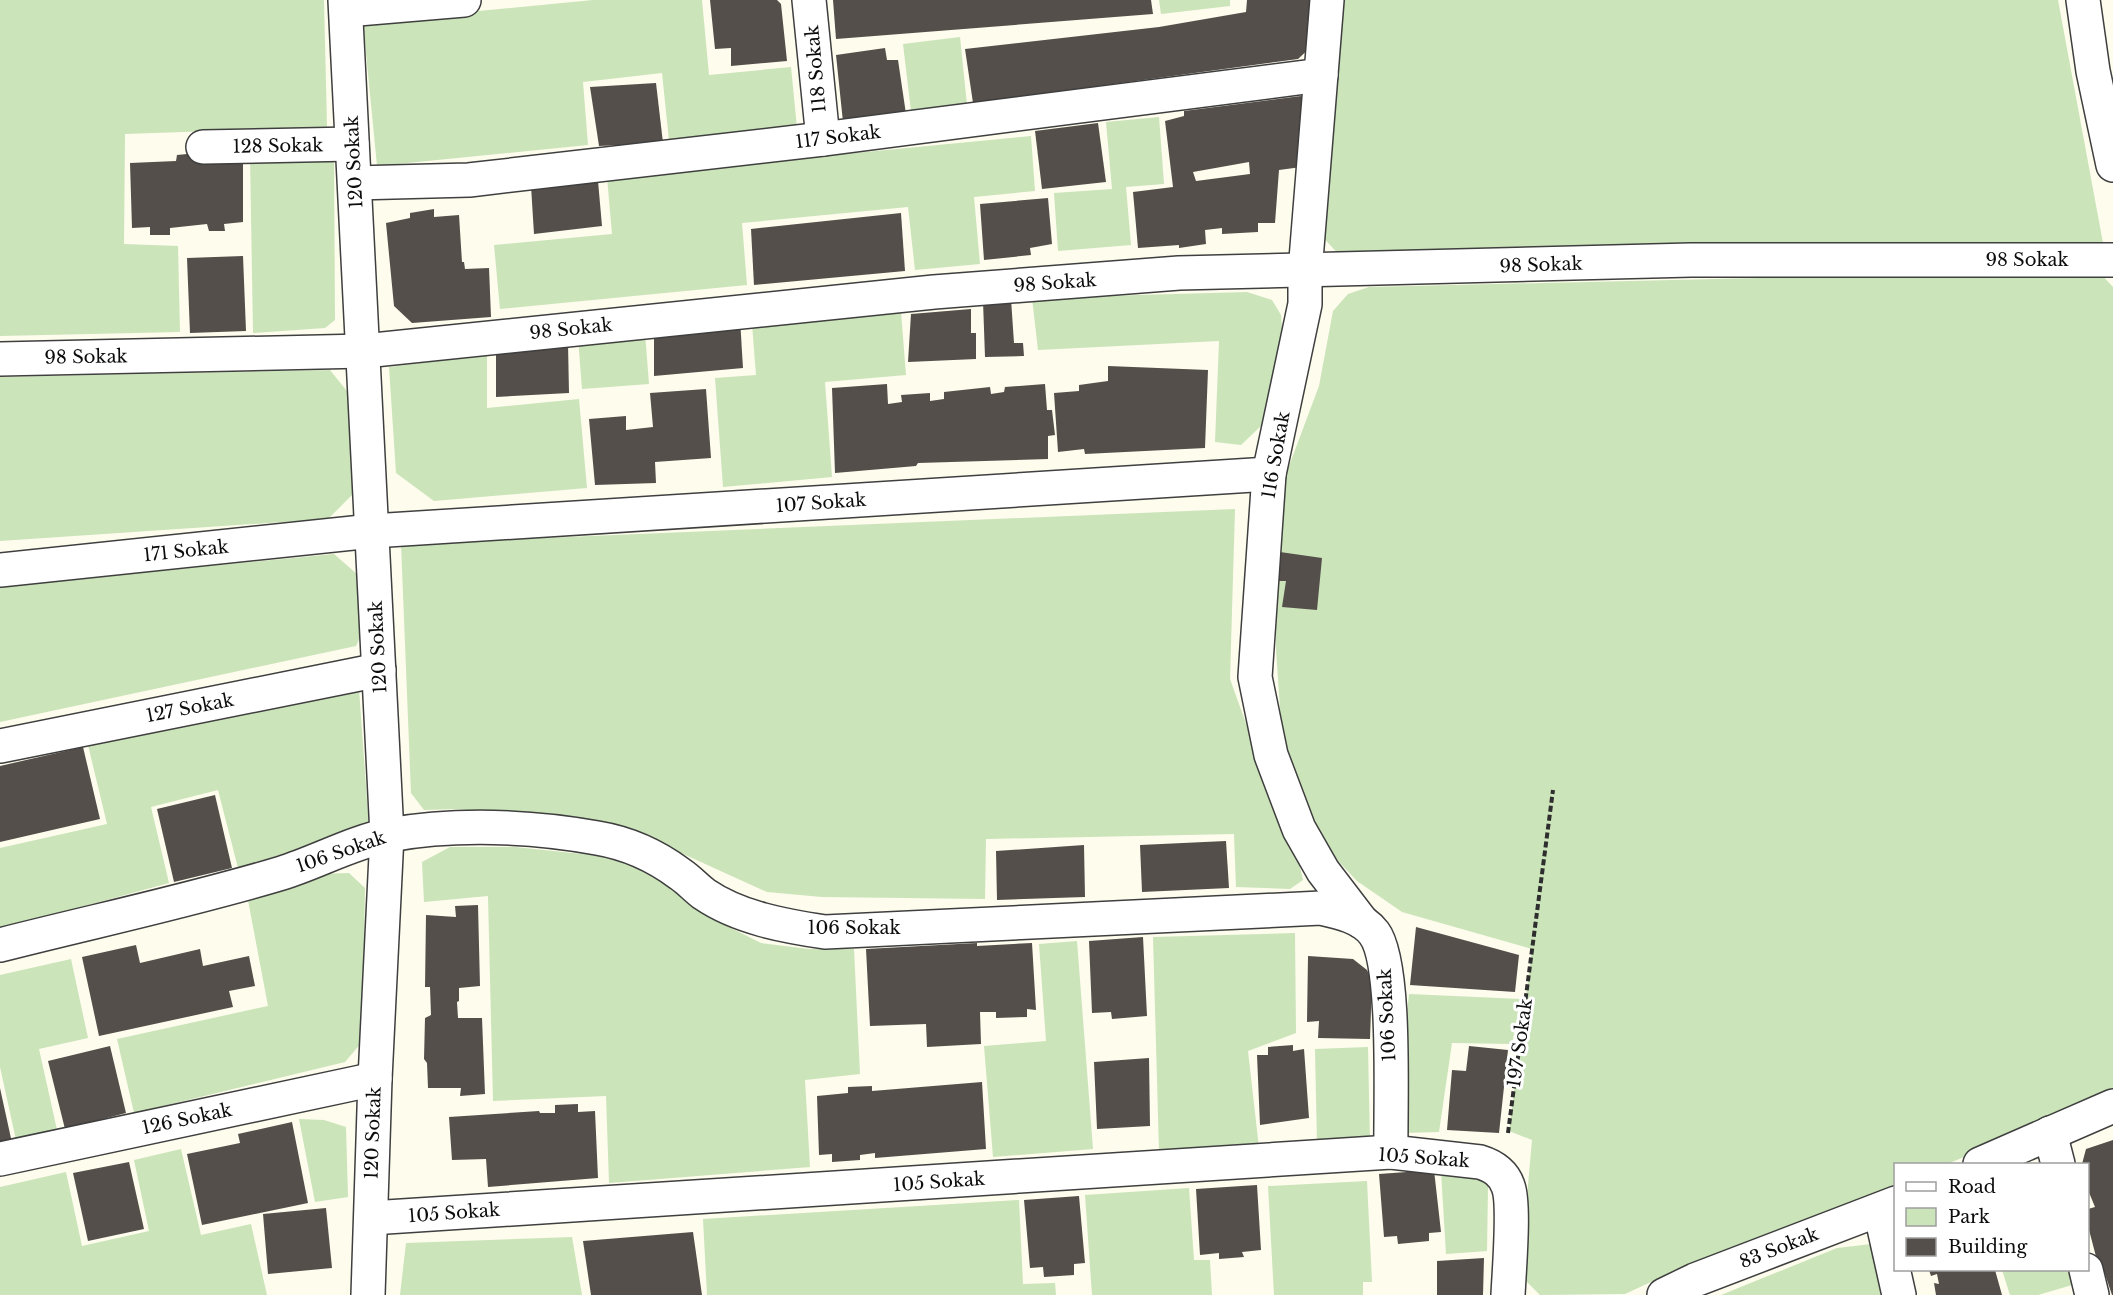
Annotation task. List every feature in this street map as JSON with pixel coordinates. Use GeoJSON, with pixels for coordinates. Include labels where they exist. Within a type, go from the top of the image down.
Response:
{"type":"FeatureCollection","features":[{"type":"Feature","properties":{"kind":"street"},"geometry":{"type":"LineString","coordinates":[[345,5],[464,0]]}},
{"type":"Feature","properties":{"kind":"street","name":"118 Sokak"},"geometry":{"type":"LineString","coordinates":[[809,0],[823,139]]}},
{"type":"Feature","properties":{"kind":"street","name":"116 Sokak"},"geometry":{"type":"LineString","coordinates":[[1327,0],[1305,272],[1305,304],[1269,474],[1255,677],[1271,755],[1299,829],[1323,871],[1362,922]]}},
{"type":"Feature","properties":{"kind":"street"},"geometry":{"type":"LineString","coordinates":[[2083,0],[2103,66],[2113,165]]}},
{"type":"Feature","properties":{"kind":"street","name":"120 Sokak"},"geometry":{"type":"LineString","coordinates":[[345,5],[387,835],[375,1079],[368,1295]]}},
{"type":"Feature","properties":{"kind":"street","name":"117 Sokak"},"geometry":{"type":"LineString","coordinates":[[355,183],[469,180],[823,139],[1321,75]]}},
{"type":"Feature","properties":{"kind":"street","name":"128 Sokak"},"geometry":{"type":"LineString","coordinates":[[203,147],[352,144]]}},
{"type":"Feature","properties":{"kind":"street","name":"98 Sokak"},"geometry":{"type":"LineString","coordinates":[[0,359],[364,351],[934,292],[1179,273],[1305,272],[1691,260],[2113,260]]}},
{"type":"Feature","properties":{"kind":"street","name":"107 Sokak"},"geometry":{"type":"LineString","coordinates":[[372,531],[1269,474]]}},
{"type":"Feature","properties":{"kind":"street","name":"171 Sokak"},"geometry":{"type":"LineString","coordinates":[[0,570],[372,531]]}},
{"type":"Feature","properties":{"kind":"street","name":"127 Sokak"},"geometry":{"type":"LineString","coordinates":[[0,746],[379,670]]}},
{"type":"Feature","properties":{"kind":"street","name":"106 Sokak"},"geometry":{"type":"LineString","coordinates":[[0,945],[282,873],[387,835],[476,828],[522,830],[596,838],[650,855],[679,873],[705,895],[736,910],[794,928],[825,932],[1321,908],[1362,922],[1381,944],[1387,975],[1390,1152]]}},
{"type":"Feature","properties":{"kind":"street","name":"126 Sokak"},"geometry":{"type":"LineString","coordinates":[[0,1159],[375,1079]]}},
{"type":"Feature","properties":{"kind":"street"},"geometry":{"type":"LineString","coordinates":[[1982,1163],[2113,1106]]}},
{"type":"Feature","properties":{"kind":"street"},"geometry":{"type":"LineString","coordinates":[[2050,1133],[2058,1163]]}},
{"type":"Feature","properties":{"kind":"street","name":"105 Sokak"},"geometry":{"type":"LineString","coordinates":[[371,1218],[1390,1152],[1480,1162],[1492,1166],[1502,1175]]}},
{"type":"Feature","properties":{"kind":"street"},"geometry":{"type":"LineString","coordinates":[[1502,1175],[1511,1195],[1508,1295]]}},
{"type":"Feature","properties":{"kind":"street"},"geometry":{"type":"LineString","coordinates":[[1888,1206],[1894,1255]]}},
{"type":"Feature","properties":{"kind":"street","name":"83 Sokak"},"geometry":{"type":"LineString","coordinates":[[1664,1295],[1695,1280],[1888,1206]]}},
{"type":"Feature","properties":{"kind":"street"},"geometry":{"type":"LineString","coordinates":[[1896,1271],[1899,1295]]}},
{"type":"Feature","properties":{"kind":"street"},"geometry":{"type":"LineString","coordinates":[[2086,1271],[2092,1295]]}},
{"type":"Feature","properties":{"kind":"path","name":"197 Sokak"},"geometry":{"type":"LineString","coordinates":[[1502,1175],[1553,790]]}},
{"type":"Feature","properties":{"kind":"green space"},"geometry":{"type":"Polygon","coordinates":[[[0,0],[324,0],[327,127],[125,134],[124,244],[178,246],[180,332],[0,336],[0,0]]]}},
{"type":"Feature","properties":{"kind":"green space"},"geometry":{"type":"Polygon","coordinates":[[[593,0],[702,0],[709,75],[791,67],[797,128],[669,140],[662,73],[583,82],[588,145],[377,166],[363,22],[593,0]]]}},
{"type":"Feature","properties":{"kind":"green space"},"geometry":{"type":"Polygon","coordinates":[[[1159,0],[1230,0],[1230,6],[1161,14],[1159,0]]]}},
{"type":"Feature","properties":{"kind":"green space"},"geometry":{"type":"Polygon","coordinates":[[[1342,0],[2058,0],[2103,243],[1343,259],[1319,233],[1342,0]]]}},
{"type":"Feature","properties":{"kind":"green space"},"geometry":{"type":"Polygon","coordinates":[[[960,37],[967,105],[911,111],[903,44],[960,37]]]}},
{"type":"Feature","properties":{"kind":"green space"},"geometry":{"type":"Polygon","coordinates":[[[1159,117],[1164,184],[1126,187],[1131,245],[1058,251],[1054,193],[1112,189],[1106,122],[1159,117]]]}},
{"type":"Feature","properties":{"kind":"green space"},"geometry":{"type":"Polygon","coordinates":[[[1031,136],[1035,191],[974,197],[980,264],[915,270],[908,207],[742,223],[747,285],[500,309],[494,245],[612,234],[607,177],[1031,136]]]}},
{"type":"Feature","properties":{"kind":"green space"},"geometry":{"type":"Polygon","coordinates":[[[250,155],[334,157],[335,320],[325,328],[253,333],[250,155]]]}},
{"type":"Feature","properties":{"kind":"green space"},"geometry":{"type":"Polygon","coordinates":[[[2097,270],[2113,287],[2113,1096],[1949,1163],[1894,1163],[1894,1185],[1679,1269],[1625,1294],[1540,1295],[1520,1275],[1532,1140],[1509,1131],[1532,949],[1402,912],[1357,881],[1326,848],[1294,783],[1281,724],[1276,649],[1277,498],[1319,386],[1333,311],[1348,294],[1369,287],[2097,270]]]}},
{"type":"Feature","properties":{"kind":"green space"},"geometry":{"type":"Polygon","coordinates":[[[1247,292],[1272,300],[1281,315],[1283,341],[1261,426],[1241,445],[1215,442],[1219,341],[1038,350],[1032,298],[1247,292]]]}},
{"type":"Feature","properties":{"kind":"green space"},"geometry":{"type":"Polygon","coordinates":[[[901,312],[906,375],[825,382],[832,477],[723,487],[715,378],[756,375],[752,324],[901,312]]]}},
{"type":"Feature","properties":{"kind":"green space"},"geometry":{"type":"Polygon","coordinates":[[[645,333],[649,384],[582,389],[578,338],[645,333]]]}},
{"type":"Feature","properties":{"kind":"green space"},"geometry":{"type":"Polygon","coordinates":[[[487,355],[487,408],[579,399],[587,488],[434,501],[396,473],[389,367],[487,355]]]}},
{"type":"Feature","properties":{"kind":"green space"},"geometry":{"type":"Polygon","coordinates":[[[330,370],[350,395],[353,494],[328,519],[0,541],[0,377],[330,370]]]}},
{"type":"Feature","properties":{"kind":"green space"},"geometry":{"type":"Polygon","coordinates":[[[1235,509],[1230,679],[1277,810],[1298,858],[1303,880],[1290,889],[1236,887],[1234,834],[986,839],[985,899],[822,897],[767,892],[624,827],[457,809],[424,810],[411,793],[401,544],[1235,509]]]}},
{"type":"Feature","properties":{"kind":"green space"},"geometry":{"type":"Polygon","coordinates":[[[334,554],[358,575],[364,629],[356,646],[0,722],[0,586],[334,554]]]}},
{"type":"Feature","properties":{"kind":"green space"},"geometry":{"type":"Polygon","coordinates":[[[359,689],[369,828],[238,868],[218,790],[151,807],[169,883],[0,929],[0,848],[107,824],[88,745],[359,689]]]}},
{"type":"Feature","properties":{"kind":"green space"},"geometry":{"type":"Polygon","coordinates":[[[450,847],[515,847],[620,858],[662,877],[717,921],[761,943],[809,949],[854,949],[860,1074],[805,1080],[810,1167],[609,1183],[606,1096],[493,1101],[488,896],[424,902],[422,862],[450,847]]]}},
{"type":"Feature","properties":{"kind":"green space"},"geometry":{"type":"Polygon","coordinates":[[[349,873],[365,888],[362,1042],[345,1062],[134,1113],[117,1039],[268,1006],[247,895],[321,874],[349,873]]]}},
{"type":"Feature","properties":{"kind":"green space"},"geometry":{"type":"Polygon","coordinates":[[[1295,933],[1296,1033],[1248,1051],[1259,1148],[1159,1151],[1153,937],[1295,933]]]}},
{"type":"Feature","properties":{"kind":"green space"},"geometry":{"type":"Polygon","coordinates":[[[1077,941],[1093,1149],[993,1157],[984,1046],[1046,1041],[1039,944],[1077,941]]]}},
{"type":"Feature","properties":{"kind":"green space"},"geometry":{"type":"Polygon","coordinates":[[[71,959],[88,1038],[39,1049],[57,1130],[16,1140],[0,1067],[0,975],[71,959]]]}},
{"type":"Feature","properties":{"kind":"green space"},"geometry":{"type":"Polygon","coordinates":[[[1409,994],[1521,999],[1512,1044],[1452,1043],[1439,1132],[1402,1133],[1396,1123],[1409,994]]]}},
{"type":"Feature","properties":{"kind":"green space"},"geometry":{"type":"Polygon","coordinates":[[[1368,1047],[1370,1143],[1317,1144],[1315,1049],[1368,1047]]]}},
{"type":"Feature","properties":{"kind":"green space"},"geometry":{"type":"Polygon","coordinates":[[[299,1119],[324,1120],[346,1127],[348,1197],[315,1202],[299,1119]]]}},
{"type":"Feature","properties":{"kind":"green space"},"geometry":{"type":"Polygon","coordinates":[[[181,1149],[201,1235],[251,1224],[267,1295],[0,1295],[0,1187],[66,1172],[82,1246],[149,1231],[134,1160],[181,1149]]]}},
{"type":"Feature","properties":{"kind":"green space"},"geometry":{"type":"Polygon","coordinates":[[[1480,1170],[1488,1185],[1487,1251],[1446,1254],[1441,1171],[1480,1170]]]}},
{"type":"Feature","properties":{"kind":"green space"},"geometry":{"type":"Polygon","coordinates":[[[1367,1181],[1372,1282],[1363,1282],[1363,1295],[1274,1295],[1268,1186],[1367,1181]]]}},
{"type":"Feature","properties":{"kind":"green space"},"geometry":{"type":"Polygon","coordinates":[[[1189,1188],[1194,1260],[1210,1260],[1212,1295],[1092,1295],[1085,1195],[1189,1188]]]}},
{"type":"Feature","properties":{"kind":"green space"},"geometry":{"type":"Polygon","coordinates":[[[1019,1200],[1023,1284],[1055,1283],[1056,1295],[707,1295],[703,1219],[1019,1200]]]}},
{"type":"Feature","properties":{"kind":"green space"},"geometry":{"type":"Polygon","coordinates":[[[572,1237],[582,1295],[400,1295],[406,1243],[572,1237]]]}},
{"type":"Feature","properties":{"kind":"green space"},"geometry":{"type":"Polygon","coordinates":[[[1880,1243],[1892,1295],[1721,1295],[1837,1248],[1880,1243]]]}},
{"type":"Feature","properties":{"kind":"green space"},"geometry":{"type":"Polygon","coordinates":[[[2002,1271],[2075,1271],[2079,1283],[2038,1295],[2010,1295],[2002,1271]]]}},
{"type":"Feature","properties":{"kind":"building"},"geometry":{"type":"Polygon","coordinates":[[[710,0],[777,0],[781,4],[787,61],[731,66],[731,48],[715,49],[710,0]]]}},
{"type":"Feature","properties":{"kind":"building"},"geometry":{"type":"Polygon","coordinates":[[[833,0],[1151,0],[1153,14],[836,39],[833,0]]]}},
{"type":"Feature","properties":{"kind":"building"},"geometry":{"type":"Polygon","coordinates":[[[1247,0],[1313,0],[1313,45],[1298,59],[973,103],[965,49],[1159,27],[1246,12],[1247,0]]]}},
{"type":"Feature","properties":{"kind":"building"},"geometry":{"type":"Polygon","coordinates":[[[885,48],[887,60],[898,60],[906,114],[843,122],[836,55],[885,48]]]}},
{"type":"Feature","properties":{"kind":"building"},"geometry":{"type":"Polygon","coordinates":[[[656,83],[663,143],[599,146],[590,87],[656,83]]]}},
{"type":"Feature","properties":{"kind":"building"},"geometry":{"type":"Polygon","coordinates":[[[1301,96],[1314,105],[1309,166],[1279,170],[1275,223],[1258,223],[1258,232],[1222,234],[1222,228],[1205,230],[1206,244],[1179,248],[1179,245],[1138,248],[1133,192],[1173,187],[1165,121],[1184,116],[1184,111],[1301,96]],[[1249,162],[1193,172],[1196,181],[1250,174],[1249,162]]]}},
{"type":"Feature","properties":{"kind":"building"},"geometry":{"type":"Polygon","coordinates":[[[1098,123],[1106,182],[1042,189],[1035,131],[1098,123]]]}},
{"type":"Feature","properties":{"kind":"building"},"geometry":{"type":"Polygon","coordinates":[[[197,153],[243,158],[243,222],[224,224],[225,231],[209,231],[207,224],[170,228],[170,235],[150,235],[150,227],[132,228],[130,163],[176,161],[177,155],[197,153]]]}},
{"type":"Feature","properties":{"kind":"building"},"geometry":{"type":"Polygon","coordinates":[[[598,181],[602,226],[534,234],[531,186],[598,181]]]}},
{"type":"Feature","properties":{"kind":"building"},"geometry":{"type":"Polygon","coordinates":[[[1048,198],[1052,244],[1030,248],[1031,255],[984,260],[980,204],[1048,198]]]}},
{"type":"Feature","properties":{"kind":"building"},"geometry":{"type":"Polygon","coordinates":[[[434,209],[434,217],[459,215],[462,262],[464,262],[465,269],[489,268],[491,317],[412,323],[394,306],[386,223],[410,218],[410,213],[434,209]]]}},
{"type":"Feature","properties":{"kind":"building"},"geometry":{"type":"Polygon","coordinates":[[[901,213],[905,271],[754,285],[751,229],[901,213]]]}},
{"type":"Feature","properties":{"kind":"building"},"geometry":{"type":"Polygon","coordinates":[[[243,256],[246,331],[190,333],[187,258],[243,256]]]}},
{"type":"Feature","properties":{"kind":"building"},"geometry":{"type":"Polygon","coordinates":[[[1011,299],[1014,343],[1023,343],[1024,356],[985,357],[983,301],[1011,299]]]}},
{"type":"Feature","properties":{"kind":"building"},"geometry":{"type":"Polygon","coordinates":[[[971,309],[971,333],[976,333],[976,359],[908,362],[911,314],[971,309]]]}},
{"type":"Feature","properties":{"kind":"building"},"geometry":{"type":"Polygon","coordinates":[[[740,319],[743,368],[654,376],[654,329],[740,319]]]}},
{"type":"Feature","properties":{"kind":"building"},"geometry":{"type":"Polygon","coordinates":[[[568,344],[569,393],[496,397],[496,349],[568,344]]]}},
{"type":"Feature","properties":{"kind":"building"},"geometry":{"type":"Polygon","coordinates":[[[1108,366],[1208,370],[1205,448],[1085,454],[1084,449],[1058,452],[1054,393],[1079,391],[1079,385],[1108,381],[1108,366]]]}},
{"type":"Feature","properties":{"kind":"building"},"geometry":{"type":"Polygon","coordinates":[[[887,384],[888,404],[902,402],[901,395],[930,393],[930,401],[944,399],[944,392],[990,387],[991,394],[1004,392],[1005,387],[1045,384],[1047,410],[1052,410],[1055,435],[1048,436],[1048,459],[918,463],[916,466],[835,473],[832,388],[887,384]]]}},
{"type":"Feature","properties":{"kind":"building"},"geometry":{"type":"Polygon","coordinates":[[[706,389],[711,458],[655,462],[656,483],[595,485],[589,419],[626,416],[626,430],[653,427],[650,393],[706,389]]]}},
{"type":"Feature","properties":{"kind":"building"},"geometry":{"type":"Polygon","coordinates":[[[1280,552],[1322,558],[1317,610],[1282,607],[1286,581],[1277,581],[1280,552]]]}},
{"type":"Feature","properties":{"kind":"building"},"geometry":{"type":"Polygon","coordinates":[[[83,747],[100,819],[0,842],[0,766],[83,747]]]}},
{"type":"Feature","properties":{"kind":"building"},"geometry":{"type":"Polygon","coordinates":[[[215,795],[232,868],[174,882],[157,809],[215,795]]]}},
{"type":"Feature","properties":{"kind":"building"},"geometry":{"type":"Polygon","coordinates":[[[1226,841],[1229,888],[1142,892],[1140,845],[1226,841]]]}},
{"type":"Feature","properties":{"kind":"building"},"geometry":{"type":"Polygon","coordinates":[[[1084,845],[1085,897],[997,900],[996,851],[1084,845]]]}},
{"type":"Feature","properties":{"kind":"building"},"geometry":{"type":"Polygon","coordinates":[[[478,905],[480,986],[459,988],[459,1001],[457,1002],[458,1018],[482,1018],[485,1094],[460,1096],[461,1088],[428,1088],[427,1063],[424,1059],[425,1018],[431,1015],[430,987],[425,987],[426,915],[456,917],[455,906],[478,905]]]}},
{"type":"Feature","properties":{"kind":"building"},"geometry":{"type":"Polygon","coordinates":[[[1416,927],[1519,955],[1515,992],[1410,985],[1416,927]]]}},
{"type":"Feature","properties":{"kind":"building"},"geometry":{"type":"Polygon","coordinates":[[[1143,937],[1147,1016],[1112,1019],[1111,1012],[1092,1013],[1089,941],[1143,937]]]}},
{"type":"Feature","properties":{"kind":"building"},"geometry":{"type":"Polygon","coordinates":[[[977,943],[977,946],[1032,943],[1036,1010],[1027,1009],[1027,1017],[996,1018],[996,1012],[980,1012],[981,1044],[927,1047],[926,1024],[870,1026],[866,949],[977,943]]]}},
{"type":"Feature","properties":{"kind":"building"},"geometry":{"type":"Polygon","coordinates":[[[136,945],[140,963],[200,949],[203,966],[249,956],[255,986],[229,991],[233,1007],[99,1036],[82,957],[136,945]]]}},
{"type":"Feature","properties":{"kind":"building"},"geometry":{"type":"Polygon","coordinates":[[[1308,956],[1353,959],[1367,970],[1372,981],[1370,1039],[1318,1038],[1319,1021],[1307,1022],[1308,956]]]}},
{"type":"Feature","properties":{"kind":"building"},"geometry":{"type":"Polygon","coordinates":[[[1293,1045],[1293,1051],[1304,1049],[1309,1118],[1260,1125],[1257,1055],[1268,1055],[1268,1047],[1293,1045]]]}},
{"type":"Feature","properties":{"kind":"building"},"geometry":{"type":"Polygon","coordinates":[[[110,1046],[126,1113],[65,1129],[48,1061],[110,1046]]]}},
{"type":"Feature","properties":{"kind":"building"},"geometry":{"type":"Polygon","coordinates":[[[1469,1046],[1508,1050],[1499,1133],[1447,1130],[1452,1070],[1466,1071],[1469,1046]]]}},
{"type":"Feature","properties":{"kind":"building"},"geometry":{"type":"Polygon","coordinates":[[[1149,1058],[1150,1126],[1097,1129],[1094,1062],[1149,1058]]]}},
{"type":"Feature","properties":{"kind":"building"},"geometry":{"type":"Polygon","coordinates":[[[982,1082],[986,1149],[875,1158],[875,1153],[860,1155],[860,1160],[832,1162],[832,1154],[819,1155],[817,1096],[848,1093],[848,1087],[872,1086],[872,1091],[982,1082]]]}},
{"type":"Feature","properties":{"kind":"building"},"geometry":{"type":"Polygon","coordinates":[[[0,1088],[12,1143],[0,1146],[0,1088]]]}},
{"type":"Feature","properties":{"kind":"building"},"geometry":{"type":"Polygon","coordinates":[[[578,1104],[578,1112],[595,1111],[598,1178],[488,1187],[486,1159],[452,1160],[449,1117],[539,1111],[540,1113],[555,1113],[555,1105],[578,1104]]]}},
{"type":"Feature","properties":{"kind":"building"},"geometry":{"type":"Polygon","coordinates":[[[292,1122],[308,1203],[202,1225],[187,1154],[240,1143],[238,1134],[292,1122]]]}},
{"type":"Feature","properties":{"kind":"building"},"geometry":{"type":"Polygon","coordinates":[[[2113,1140],[2113,1295],[2103,1268],[2099,1268],[2089,1230],[2089,1209],[2095,1207],[2089,1192],[2089,1163],[2082,1163],[2086,1149],[2113,1140]]]}},
{"type":"Feature","properties":{"kind":"building"},"geometry":{"type":"Polygon","coordinates":[[[129,1162],[144,1229],[88,1241],[73,1173],[129,1162]]]}},
{"type":"Feature","properties":{"kind":"building"},"geometry":{"type":"Polygon","coordinates":[[[1434,1170],[1441,1232],[1429,1233],[1429,1241],[1398,1244],[1397,1236],[1384,1237],[1379,1174],[1434,1170]]]}},
{"type":"Feature","properties":{"kind":"building"},"geometry":{"type":"Polygon","coordinates":[[[1257,1185],[1261,1250],[1242,1252],[1244,1257],[1219,1259],[1219,1253],[1200,1255],[1196,1189],[1257,1185]]]}},
{"type":"Feature","properties":{"kind":"building"},"geometry":{"type":"Polygon","coordinates":[[[1079,1196],[1085,1263],[1074,1264],[1074,1275],[1044,1277],[1043,1267],[1030,1268],[1024,1200],[1079,1196]]]}},
{"type":"Feature","properties":{"kind":"building"},"geometry":{"type":"Polygon","coordinates":[[[326,1208],[332,1268],[268,1274],[263,1214],[326,1208]]]}},
{"type":"Feature","properties":{"kind":"building"},"geometry":{"type":"Polygon","coordinates":[[[693,1232],[702,1295],[591,1295],[583,1241],[693,1232]]]}},
{"type":"Feature","properties":{"kind":"building"},"geometry":{"type":"Polygon","coordinates":[[[1484,1258],[1483,1295],[1437,1295],[1437,1261],[1484,1258]]]}},
{"type":"Feature","properties":{"kind":"building"},"geometry":{"type":"Polygon","coordinates":[[[1929,1271],[1995,1271],[2002,1295],[1936,1295],[1934,1283],[1939,1284],[1937,1274],[1931,1276],[1929,1271]]]}}]}
